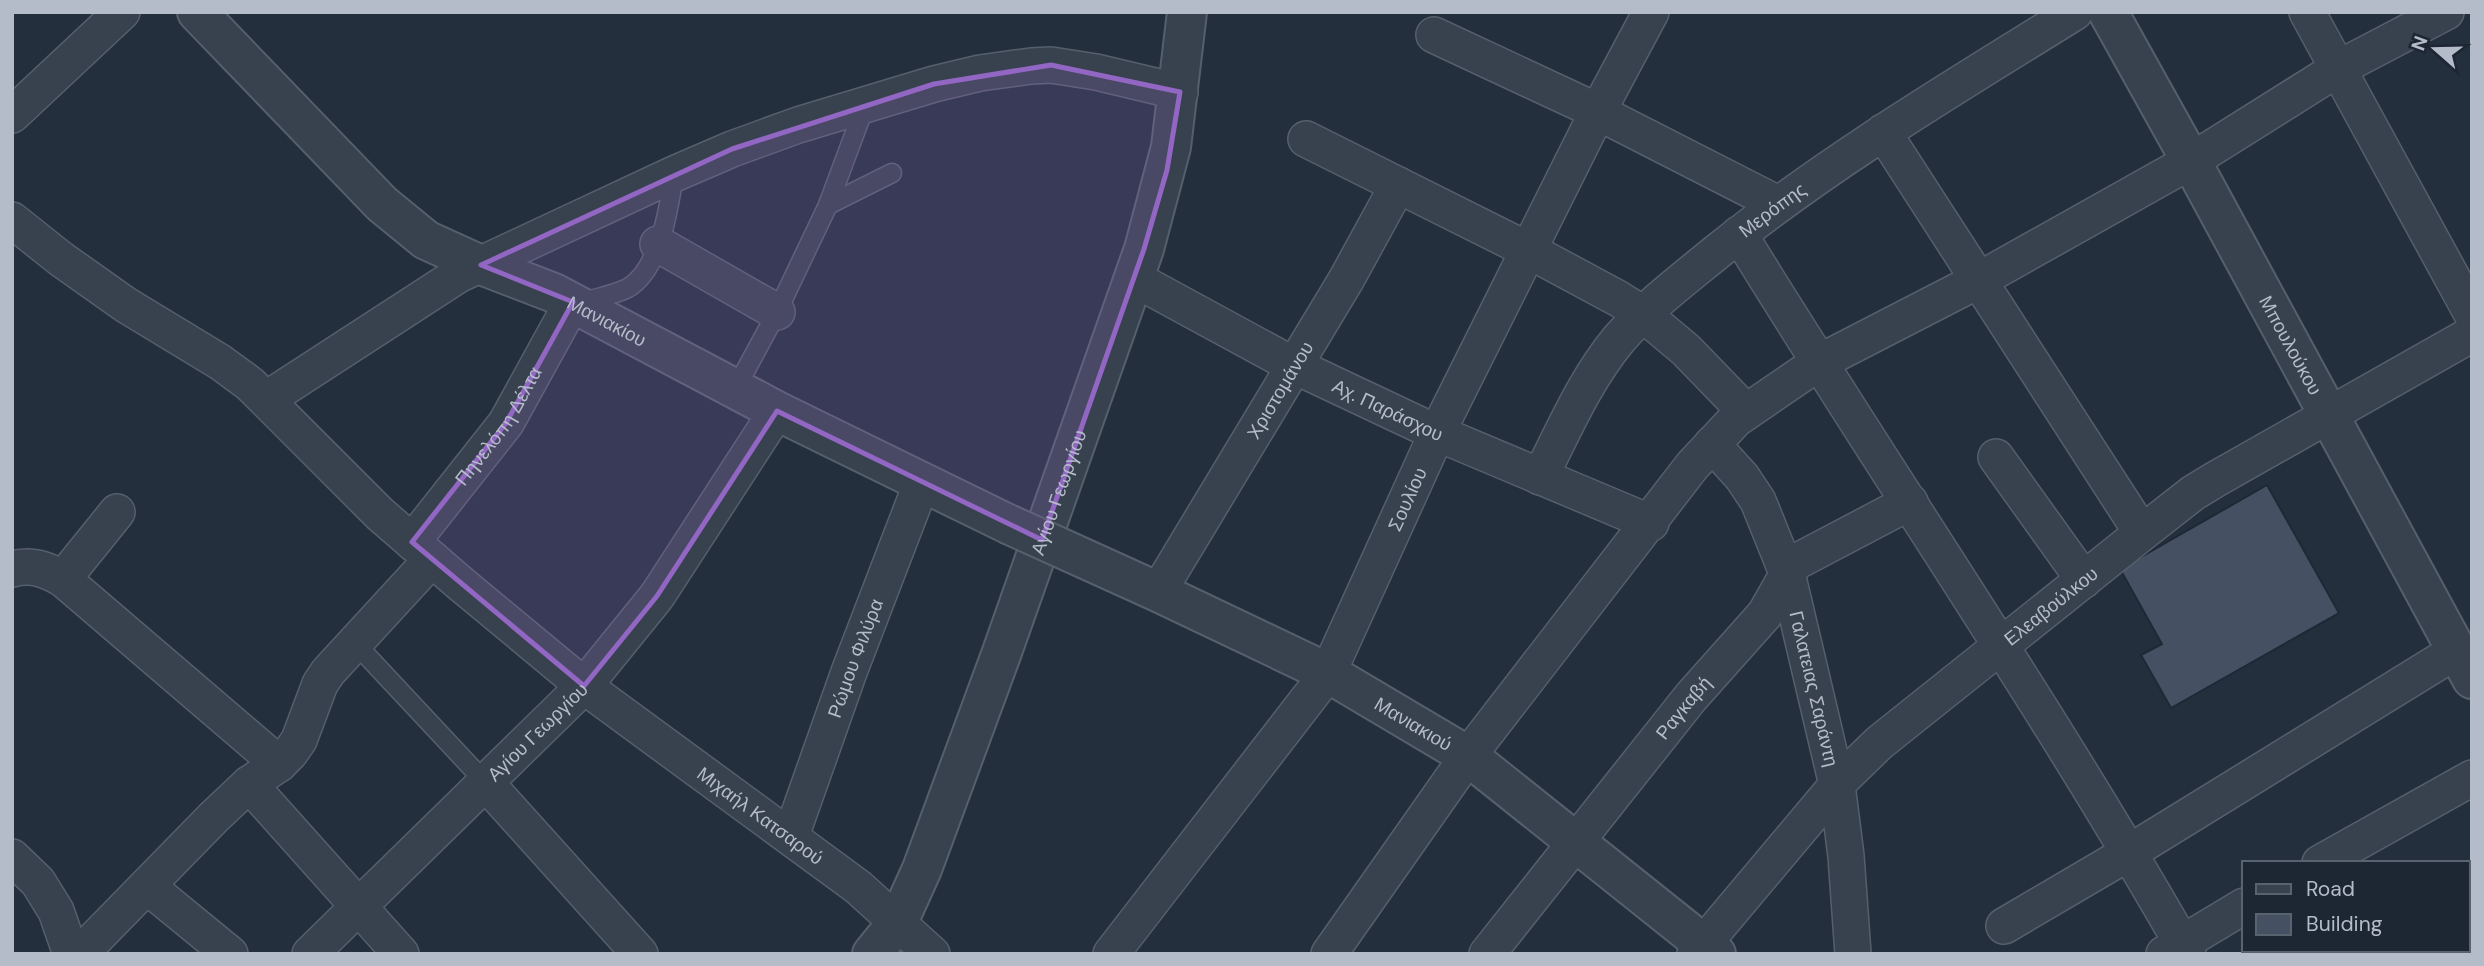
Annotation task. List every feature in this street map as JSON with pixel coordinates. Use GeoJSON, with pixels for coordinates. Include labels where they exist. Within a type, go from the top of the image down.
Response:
{"type":"FeatureCollection","features":[{"type":"Feature","properties":{"kind":"street"},"geometry":{"type":"LineString","coordinates":[[12,115],[122,12]]}},
{"type":"Feature","properties":{"kind":"street","name":"Μανιακίου"},"geometry":{"type":"LineString","coordinates":[[197,12],[397,218],[426,240],[577,304],[777,411],[1072,554]]}},
{"type":"Feature","properties":{"kind":"street","name":"Αγίου Γεωργίου"},"geometry":{"type":"LineString","coordinates":[[872,954],[898,922],[922,869],[963,761],[1133,278],[1167,170],[1180,92],[1187,12]]}},
{"type":"Feature","properties":{"kind":"street","name":"Σουλίου"},"geometry":{"type":"LineString","coordinates":[[1111,954],[1328,673],[1437,433],[1597,113],[1651,12]]}},
{"type":"Feature","properties":{"kind":"street","name":"Μερόπης"},"geometry":{"type":"LineString","coordinates":[[1540,477],[1597,369],[1643,314],[1778,204],[1882,132],[2075,12]]}},
{"type":"Feature","properties":{"kind":"street","name":"Μπουλούκου"},"geometry":{"type":"LineString","coordinates":[[2108,12],[2464,665]]}},
{"type":"Feature","properties":{"kind":"street"},"geometry":{"type":"LineString","coordinates":[[2307,12],[2472,314]]}},
{"type":"Feature","properties":{"kind":"street"},"geometry":{"type":"LineString","coordinates":[[1329,954],[1468,756],[1712,444],[1746,412],[1818,363],[1979,281],[2191,161],[2339,68],[2446,12]]}},
{"type":"Feature","properties":{"kind":"street"},"geometry":{"type":"LineString","coordinates":[[1433,35],[1778,204]]}},
{"type":"Feature","properties":{"kind":"street"},"geometry":{"type":"LineString","coordinates":[[267,399],[458,275],[732,149],[866,103],[980,73],[1051,65],[1096,72],[1180,92]]}},
{"type":"Feature","properties":{"kind":"street"},"geometry":{"type":"LineString","coordinates":[[1882,132],[2142,533]]}},
{"type":"Feature","properties":{"kind":"street"},"geometry":{"type":"LineString","coordinates":[[1306,139],[1528,250],[1643,314],[1686,349],[1746,412]]}},
{"type":"Feature","properties":{"kind":"street","name":"Χριστομάνου"},"geometry":{"type":"LineString","coordinates":[[1158,592],[1353,269],[1398,185]]}},
{"type":"Feature","properties":{"kind":"street","name":"Μιχαήλ Κατσαρού"},"geometry":{"type":"LineString","coordinates":[[12,220],[126,305],[220,362],[267,399],[380,513],[584,686],[870,896],[932,954]]}},
{"type":"Feature","properties":{"kind":"street"},"geometry":{"type":"LineString","coordinates":[[1739,234],[1818,363],[2002,645],[2130,852],[2178,950],[2242,907]]}},
{"type":"Feature","properties":{"kind":"street"},"geometry":{"type":"LineString","coordinates":[[658,244],[777,312]]}},
{"type":"Feature","properties":{"kind":"street","name":"Αχ. Παράσχου"},"geometry":{"type":"LineString","coordinates":[[1133,278],[1295,366],[1437,433],[1651,523]]}},
{"type":"Feature","properties":{"kind":"street","name":"Πηνελόπη Δέλτα"},"geometry":{"type":"LineString","coordinates":[[279,764],[296,744],[320,684],[355,643],[422,550],[506,423],[566,314],[577,304]]}},
{"type":"Feature","properties":{"kind":"street","name":"Ελεαβούλκου"},"geometry":{"type":"LineString","coordinates":[[1705,950],[1837,785],[1880,743],[2002,645],[2197,490],[2472,334]]}},
{"type":"Feature","properties":{"kind":"street","name":"Αγίου Γεωργίου"},"geometry":{"type":"LineString","coordinates":[[310,954],[584,686],[657,596],[777,411]]}},
{"type":"Feature","properties":{"kind":"street","name":"Γαλατειας Σαράντη"},"geometry":{"type":"LineString","coordinates":[[1712,444],[1742,477],[1758,501],[1787,573],[1837,785],[1846,856],[1853,954]]}},
{"type":"Feature","properties":{"kind":"street"},"geometry":{"type":"LineString","coordinates":[[1996,457],[2084,580]]}},
{"type":"Feature","properties":{"kind":"street","name":"Ρώμου Φιλύρα"},"geometry":{"type":"LineString","coordinates":[[791,836],[849,673],[922,482]]}},
{"type":"Feature","properties":{"kind":"street","name":"Ραγκαβή"},"geometry":{"type":"LineString","coordinates":[[1487,954],[1691,697],[1765,614],[1794,563],[1910,502]]}},
{"type":"Feature","properties":{"kind":"street"},"geometry":{"type":"LineString","coordinates":[[63,579],[117,513]]}},
{"type":"Feature","properties":{"kind":"street","name":"Μανιακιού"},"geometry":{"type":"LineString","coordinates":[[1072,554],[1328,673],[1468,756],[1705,950]]}},
{"type":"Feature","properties":{"kind":"street"},"geometry":{"type":"LineString","coordinates":[[12,569],[28,566],[44,568],[63,579],[279,764],[249,784],[84,953],[38,882],[12,857]]}},
{"type":"Feature","properties":{"kind":"street"},"geometry":{"type":"LineString","coordinates":[[2004,926],[2130,852],[2464,665]]}},
{"type":"Feature","properties":{"kind":"street"},"geometry":{"type":"LineString","coordinates":[[2324,861],[2472,778]]}},
{"type":"Feature","properties":{"kind":"street"},"geometry":{"type":"LineString","coordinates":[[486,783],[640,954]]}},
{"type":"Feature","properties":{"kind":"street"},"geometry":{"type":"LineString","coordinates":[[249,784],[401,954]]}},
{"type":"Feature","properties":{"kind":"street"},"geometry":{"type":"LineString","coordinates":[[148,886],[230,954]]}},
{"type":"Feature","properties":{"kind":"lane"},"geometry":{"type":"LineString","coordinates":[[736,388],[777,312],[828,205],[866,103]]}},
{"type":"Feature","properties":{"kind":"lane"},"geometry":{"type":"LineString","coordinates":[[828,205],[892,173]]}},
{"type":"Feature","properties":{"kind":"lane"},"geometry":{"type":"LineString","coordinates":[[577,304],[623,290],[638,281],[648,267],[658,244],[668,212],[674,174]]}},
{"type":"Feature","properties":{"kind":"lane"},"geometry":{"type":"LineString","coordinates":[[355,643],[486,783]]}},
{"type":"Feature","properties":{"kind":"highlighted area"},"geometry":{"type":"Polygon","coordinates":[[[1051,65],[1180,92],[1167,170],[1144,249],[1042,540],[777,411],[657,596],[584,686],[412,542],[506,423],[573,302],[481,265],[732,149],[934,84],[1051,65]]]}},
{"type":"Feature","properties":{"kind":"building"},"geometry":{"type":"Polygon","coordinates":[[[2267,485],[2339,613],[2171,708],[2141,655],[2162,644],[2120,569],[2267,485]]]}}]}
